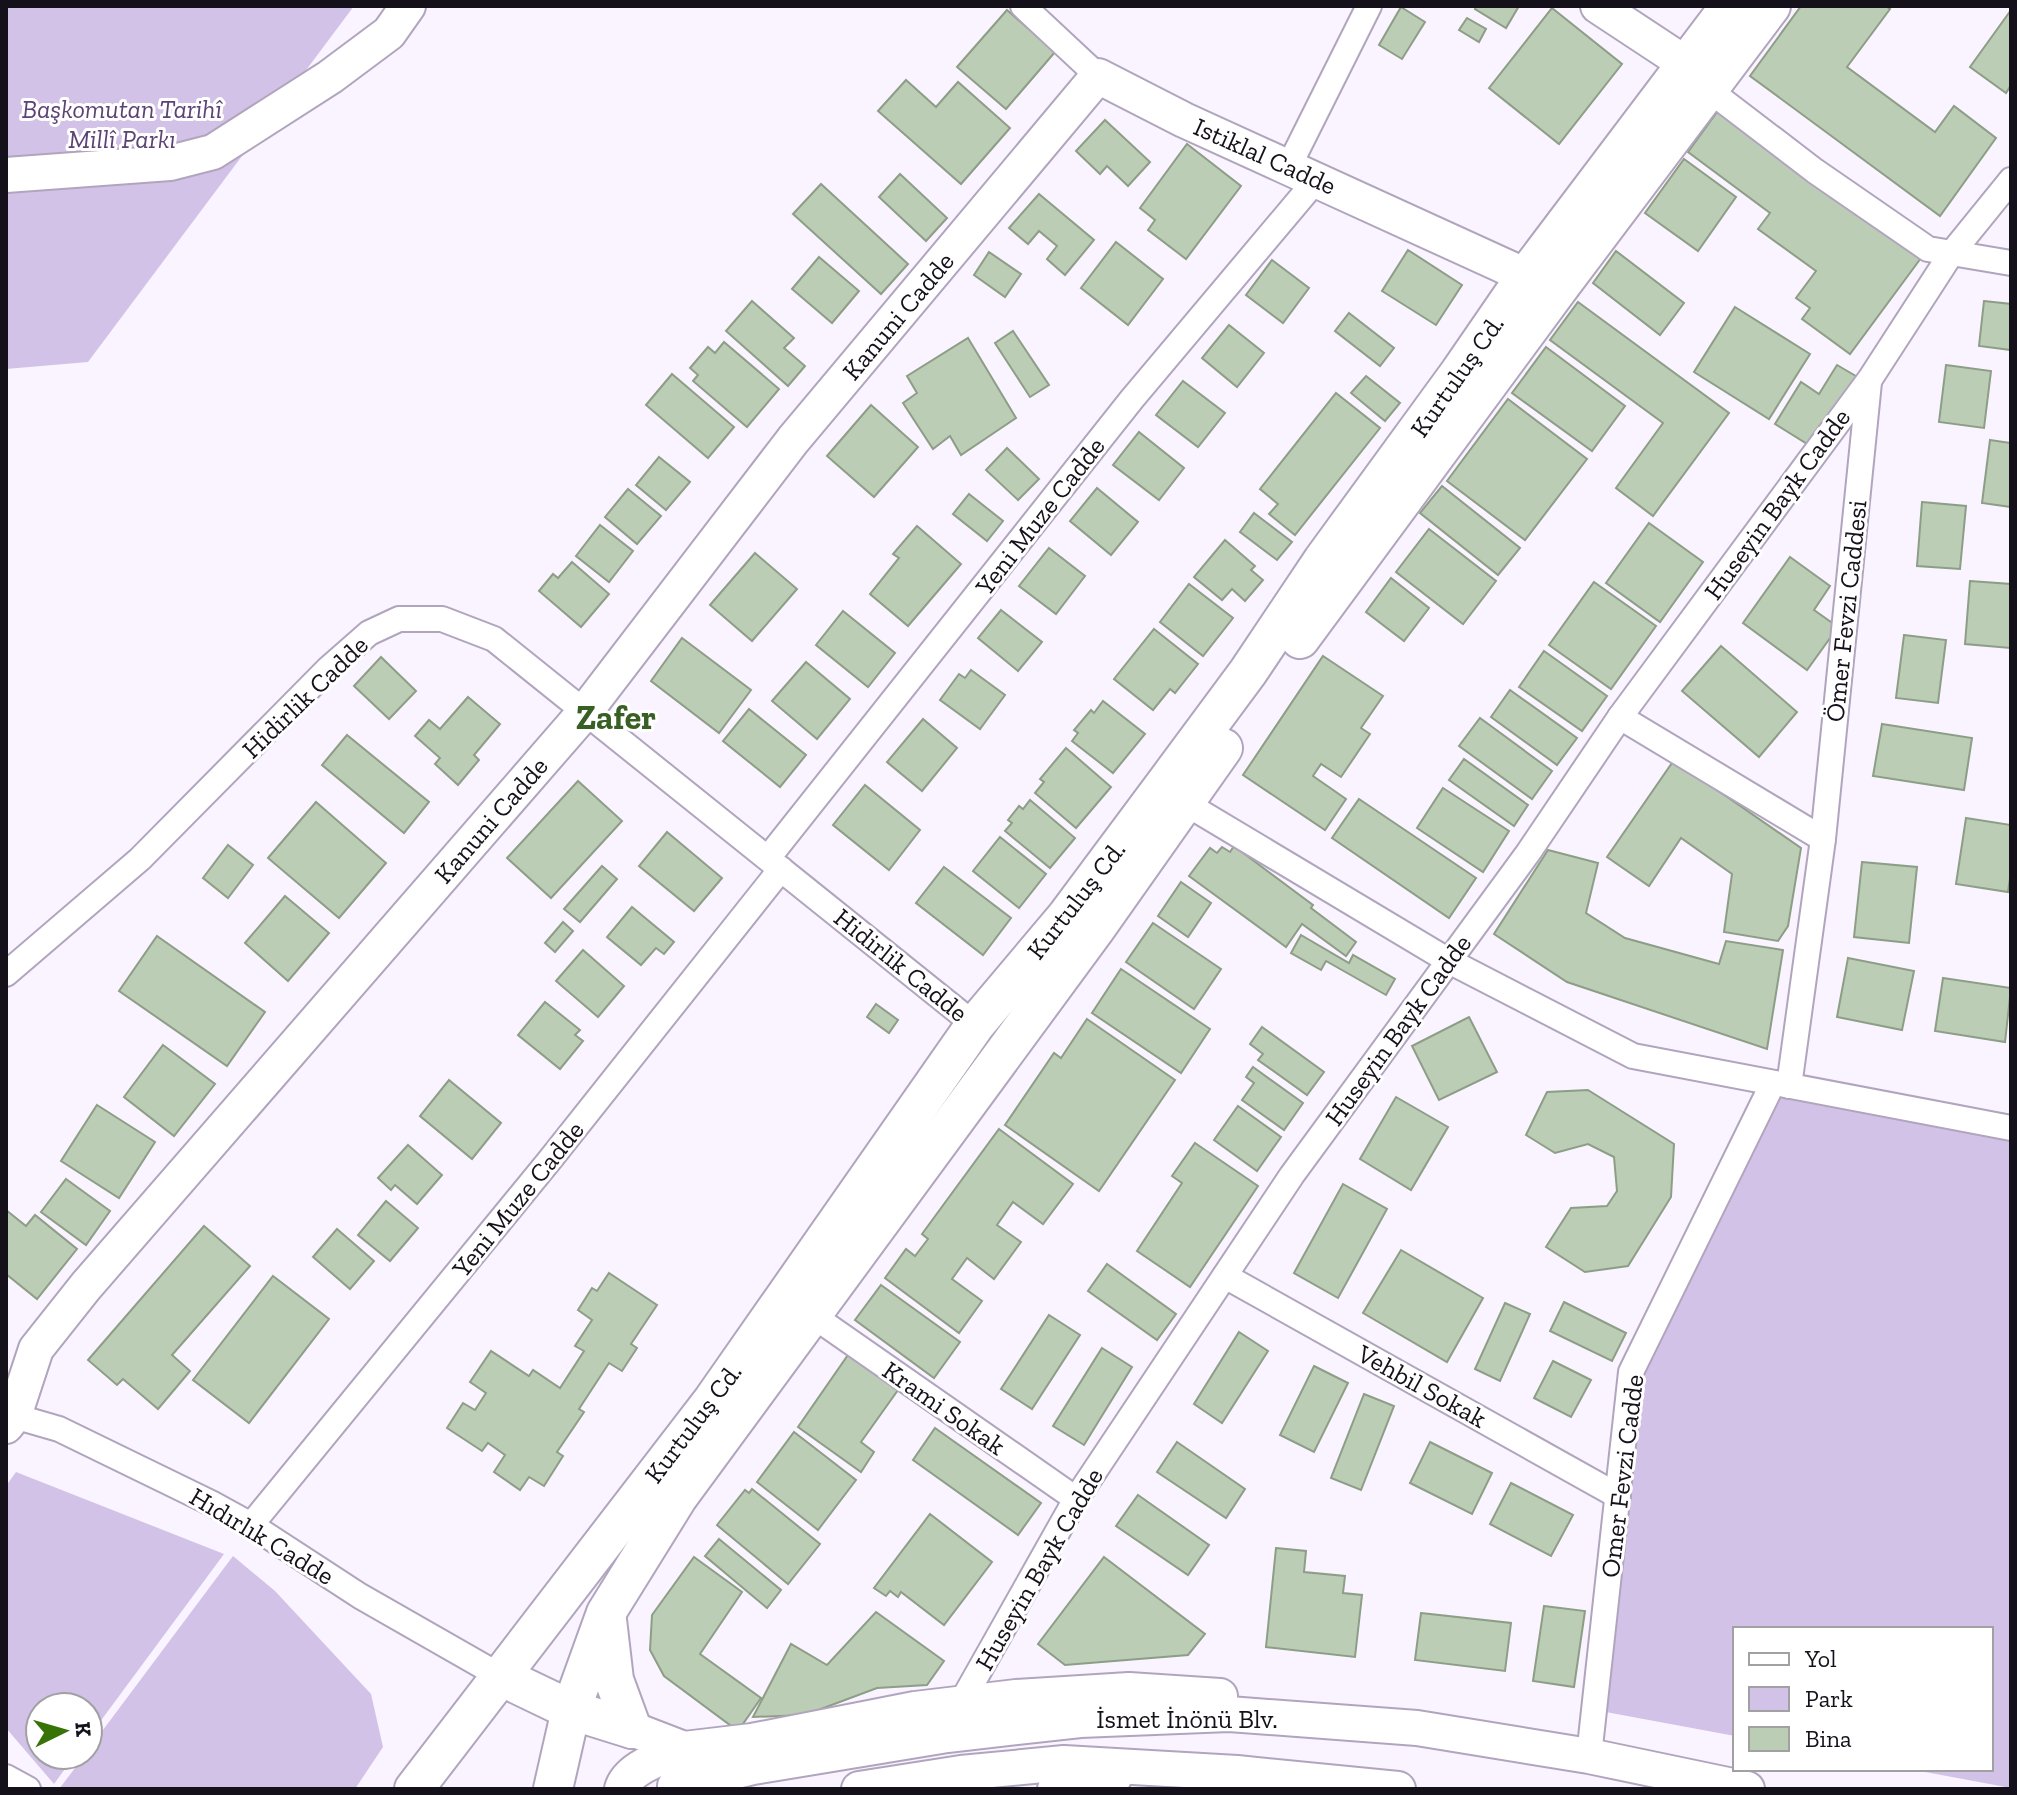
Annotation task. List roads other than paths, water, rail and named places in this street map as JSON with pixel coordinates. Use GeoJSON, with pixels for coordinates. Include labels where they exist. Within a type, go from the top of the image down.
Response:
{"type":"FeatureCollection","features":[{"type":"Feature","properties":{"kind":"main road","name":"Kurtuluş Cd."},"geometry":{"type":"LineString","coordinates":[[553,1789],[571,1710],[606,1613],[678,1497],[1087,941],[1345,577],[1697,77],[1730,6]]}},
{"type":"Feature","properties":{"kind":"main road","name":"Kurtuluş Cd."},"geometry":{"type":"LineString","coordinates":[[427,1783],[500,1676],[713,1400],[975,1025],[1066,917],[1248,672],[1323,560],[1420,430],[1526,276],[1697,77],[1771,6]]}},
{"type":"Feature","properties":{"kind":"main road"},"geometry":{"type":"LineString","coordinates":[[606,1613],[614,1680],[632,1729]]}},
{"type":"Feature","properties":{"kind":"main road"},"geometry":{"type":"LineString","coordinates":[[500,1676],[571,1710],[632,1729]]}},
{"type":"Feature","properties":{"kind":"street"},"geometry":{"type":"LineString","coordinates":[[6,175],[170,163],[213,152],[330,77],[389,33],[408,6]]}},
{"type":"Feature","properties":{"kind":"street","name":"Istiklal Cadde"},"geometry":{"type":"LineString","coordinates":[[1023,6],[1098,76],[1184,120],[1526,276]]}},
{"type":"Feature","properties":{"kind":"street","name":"Yeni Muze Cadde"},"geometry":{"type":"LineString","coordinates":[[251,1525],[549,1161],[1303,172],[1369,6]]}},
{"type":"Feature","properties":{"kind":"street"},"geometry":{"type":"LineString","coordinates":[[1598,6],[1697,77],[1815,171],[1928,249],[2011,263]]}},
{"type":"Feature","properties":{"kind":"street","name":"Kanuni Cadde"},"geometry":{"type":"LineString","coordinates":[[10,1421],[36,1349],[86,1286],[584,713],[793,440],[1098,76]]}},
{"type":"Feature","properties":{"kind":"street","name":"Ömer Fevzi Caddesi"},"geometry":{"type":"LineString","coordinates":[[1781,1084],[1823,839],[1870,379],[1951,254],[2011,180]]}},
{"type":"Feature","properties":{"kind":"street","name":"Huseyin Bayk Cadde"},"geometry":{"type":"LineString","coordinates":[[961,1703],[1076,1499],[1292,1175],[1528,853],[1620,717],[1870,379]]}},
{"type":"Feature","properties":{"kind":"street","name":"Hidirlik Cadde"},"geometry":{"type":"LineString","coordinates":[[6,974],[140,859],[328,669],[369,633],[399,619],[442,619],[494,639],[975,1025]]}},
{"type":"Feature","properties":{"kind":"street"},"geometry":{"type":"LineString","coordinates":[[1620,717],[1823,839]]}},
{"type":"Feature","properties":{"kind":"street"},"geometry":{"type":"LineString","coordinates":[[1185,803],[1449,961],[1633,1056],[2011,1128]]}},
{"type":"Feature","properties":{"kind":"street","name":"Omer Fevzi Cadde"},"geometry":{"type":"LineString","coordinates":[[1589,1756],[1631,1372],[1781,1084]]}},
{"type":"Feature","properties":{"kind":"street","name":"Vehbil Sokak"},"geometry":{"type":"LineString","coordinates":[[1225,1276],[1618,1496]]}},
{"type":"Feature","properties":{"kind":"street","name":"Krami Sokak"},"geometry":{"type":"LineString","coordinates":[[812,1315],[1076,1499]]}},
{"type":"Feature","properties":{"kind":"street","name":"Hıdırlık Cadde"},"geometry":{"type":"LineString","coordinates":[[10,1421],[59,1429],[251,1525],[360,1596],[500,1676]]}},
{"type":"Feature","properties":{"kind":"street"},"geometry":{"type":"LineString","coordinates":[[622,1789],[623,1783],[650,1761],[684,1749],[752,1741],[915,1709],[1016,1697],[1129,1690],[1286,1700],[1417,1728]]}},
{"type":"Feature","properties":{"kind":"street","name":"İsmet İnönü Blv."},"geometry":{"type":"LineString","coordinates":[[675,1786],[753,1767],[932,1737],[1080,1720],[1229,1714],[1417,1728],[1589,1756],[1747,1789]]}},
{"type":"Feature","properties":{"kind":"street"},"geometry":{"type":"LineString","coordinates":[[632,1729],[684,1749]]}},
{"type":"Feature","properties":{"kind":"street","name":"İsmet İnönü Blv."},"geometry":{"type":"LineString","coordinates":[[859,1789],[961,1773],[1064,1763],[1160,1769],[1233,1781],[1398,1789]]}},
{"type":"Feature","properties":{"kind":"street"},"geometry":{"type":"LineString","coordinates":[[1055,1789],[1160,1769]]}},
{"type":"Feature","properties":{"kind":"street"},"geometry":{"type":"LineString","coordinates":[[6,1777],[28,1789]]}},
{"type":"Feature","properties":{"kind":"district","name":"Zafer"},"geometry":{"type":"Point","coordinates":[616,717]}},
{"type":"Feature","properties":{"kind":"park label","name":"Başkomutan Tarihî Millî Parkı"},"geometry":{"type":"Point","coordinates":[122,124]}}]}
